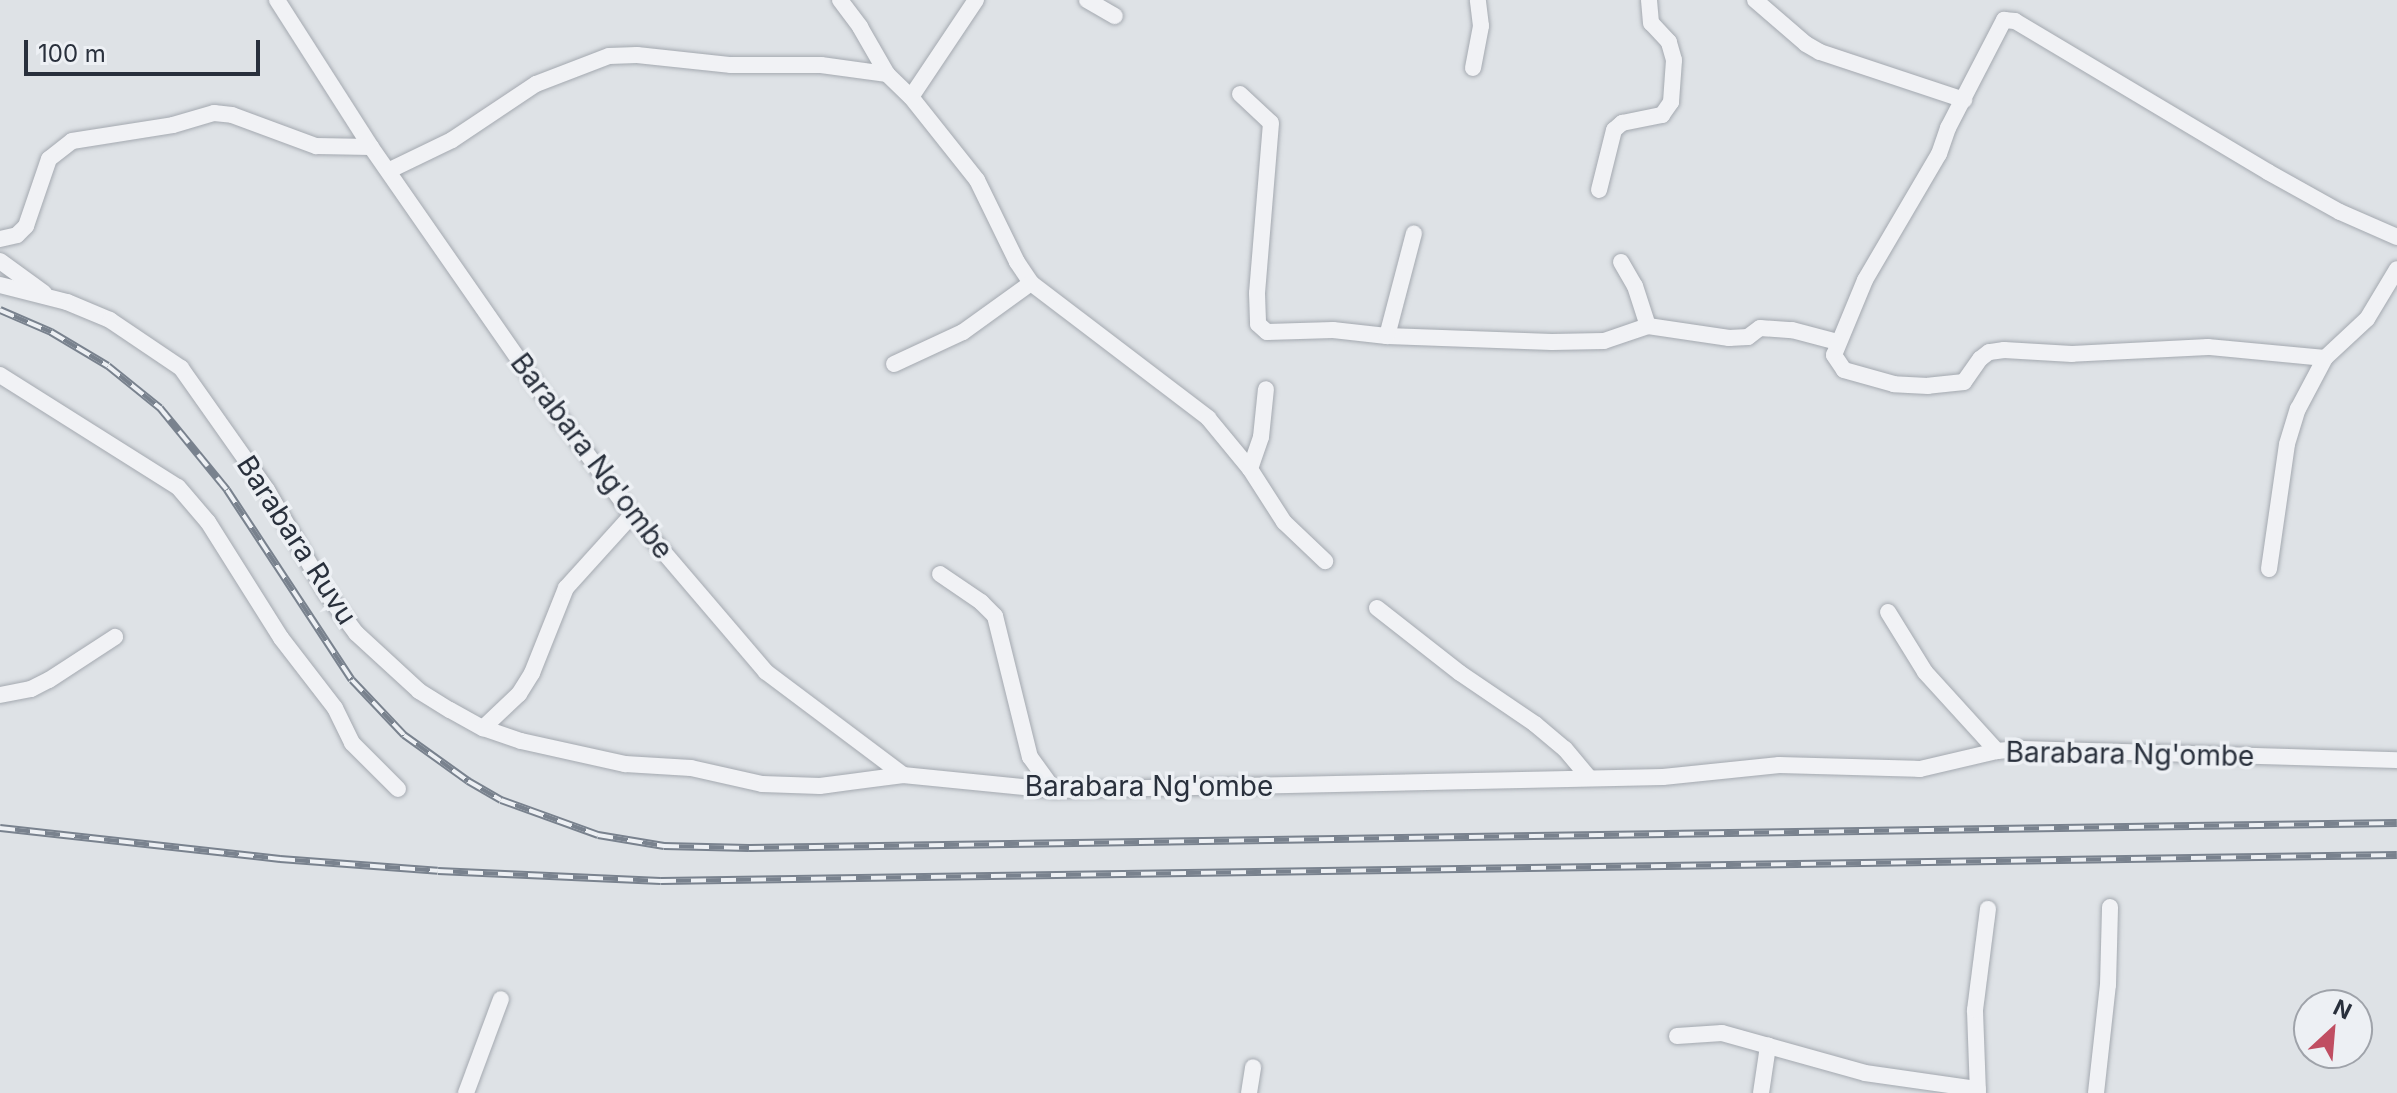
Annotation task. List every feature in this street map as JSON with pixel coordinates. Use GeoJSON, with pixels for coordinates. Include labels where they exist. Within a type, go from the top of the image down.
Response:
{"type":"FeatureCollection","features":[{"type":"Feature","properties":{"kind":"street","name":"Barabara Ng'ombe"},"geometry":{"type":"LineString","coordinates":[[277,0],[371,147],[390,170],[537,386],[632,515],[766,672],[903,775],[1054,790],[1663,777],[1779,765],[1920,769],[1997,751],[2137,751],[2397,760]]}},
{"type":"Feature","properties":{"kind":"street"},"geometry":{"type":"LineString","coordinates":[[840,0],[887,74],[911,97],[977,180],[1017,262],[1031,283],[1195,407],[1250,469],[1284,522],[1325,561]]}},
{"type":"Feature","properties":{"kind":"street"},"geometry":{"type":"LineString","coordinates":[[911,97],[976,0]]}},
{"type":"Feature","properties":{"kind":"street"},"geometry":{"type":"LineString","coordinates":[[1087,0],[1115,16]]}},
{"type":"Feature","properties":{"kind":"street"},"geometry":{"type":"LineString","coordinates":[[1473,68],[1481,26],[1478,0]]}},
{"type":"Feature","properties":{"kind":"street"},"geometry":{"type":"LineString","coordinates":[[1599,190],[1614,130],[1622,123],[1662,115],[1671,102],[1674,60],[1669,42],[1651,23],[1649,0]]}},
{"type":"Feature","properties":{"kind":"street"},"geometry":{"type":"LineString","coordinates":[[1755,0],[1806,44],[1820,52],[1964,100]]}},
{"type":"Feature","properties":{"kind":"street"},"geometry":{"type":"LineString","coordinates":[[2325,358],[2208,347],[2072,354],[2004,350],[1989,352],[1980,359],[1964,382],[1928,386],[1894,384],[1844,370],[1835,362],[1837,342],[1865,280],[1939,154],[1948,128],[2004,20],[2015,21],[2340,212],[2397,237]]}},
{"type":"Feature","properties":{"kind":"street"},"geometry":{"type":"LineString","coordinates":[[390,170],[452,140],[536,84],[609,56],[637,55],[731,65],[821,65],[887,74]]}},
{"type":"Feature","properties":{"kind":"street"},"geometry":{"type":"LineString","coordinates":[[1240,94],[1271,123],[1257,293],[1258,324],[1267,332],[1333,330],[1387,336],[1604,341],[1648,326],[1729,338],[1748,337],[1760,328],[1783,329],[1837,342]]}},
{"type":"Feature","properties":{"kind":"street"},"geometry":{"type":"LineString","coordinates":[[0,239],[17,235],[26,226],[49,159],[72,141],[173,125],[214,113],[232,115],[316,146],[371,147]]}},
{"type":"Feature","properties":{"kind":"street"},"geometry":{"type":"LineString","coordinates":[[1387,336],[1414,233]]}},
{"type":"Feature","properties":{"kind":"street"},"geometry":{"type":"LineString","coordinates":[[0,261],[49,298]]}},
{"type":"Feature","properties":{"kind":"street"},"geometry":{"type":"LineString","coordinates":[[1621,262],[1635,286],[1648,326]]}},
{"type":"Feature","properties":{"kind":"street"},"geometry":{"type":"LineString","coordinates":[[2269,569],[2290,427],[2325,358],[2367,319],[2397,269]]}},
{"type":"Feature","properties":{"kind":"street"},"geometry":{"type":"LineString","coordinates":[[894,364],[963,332],[1031,283]]}},
{"type":"Feature","properties":{"kind":"street","name":"Barabara Ruvu"},"geometry":{"type":"LineString","coordinates":[[0,285],[49,298],[110,320],[181,368],[267,490],[327,594],[356,633],[419,691],[483,728],[603,760],[691,768],[762,784],[820,786],[903,775]]}},
{"type":"Feature","properties":{"kind":"street"},"geometry":{"type":"LineString","coordinates":[[0,375],[178,487],[208,522],[281,638],[335,708],[352,743],[398,789]]}},
{"type":"Feature","properties":{"kind":"street"},"geometry":{"type":"LineString","coordinates":[[1250,469],[1261,437],[1266,389]]}},
{"type":"Feature","properties":{"kind":"street"},"geometry":{"type":"LineString","coordinates":[[483,728],[519,694],[532,673],[566,588],[632,515]]}},
{"type":"Feature","properties":{"kind":"street"},"geometry":{"type":"LineString","coordinates":[[940,574],[981,602],[995,616],[1030,757],[1054,790]]}},
{"type":"Feature","properties":{"kind":"street"},"geometry":{"type":"LineString","coordinates":[[1377,608],[1460,673],[1528,718],[1565,749],[1589,778]]}},
{"type":"Feature","properties":{"kind":"street"},"geometry":{"type":"LineString","coordinates":[[1888,612],[1925,672],[1997,751]]}},
{"type":"Feature","properties":{"kind":"street"},"geometry":{"type":"LineString","coordinates":[[0,695],[31,689],[49,680],[115,637]]}},
{"type":"Feature","properties":{"kind":"street"},"geometry":{"type":"LineString","coordinates":[[2096,1093],[2108,985],[2110,907]]}},
{"type":"Feature","properties":{"kind":"street"},"geometry":{"type":"LineString","coordinates":[[1677,1036],[1722,1033],[1865,1073],[1978,1091],[1977,977],[1988,909]]}},
{"type":"Feature","properties":{"kind":"street"},"geometry":{"type":"LineString","coordinates":[[466,1093],[501,999]]}},
{"type":"Feature","properties":{"kind":"street"},"geometry":{"type":"LineString","coordinates":[[1761,1093],[1768,1046]]}},
{"type":"Feature","properties":{"kind":"street"},"geometry":{"type":"LineString","coordinates":[[1249,1093],[1253,1067]]}},
{"type":"Feature","properties":{"kind":"railway"},"geometry":{"type":"LineString","coordinates":[[0,310],[51,332],[108,366],[160,408],[227,490],[352,680],[404,735],[468,781],[501,800],[598,835],[664,846],[749,848],[2397,823]]}},
{"type":"Feature","properties":{"kind":"railway"},"geometry":{"type":"LineString","coordinates":[[0,828],[280,859],[438,871],[661,881],[2397,855]]}}]}
